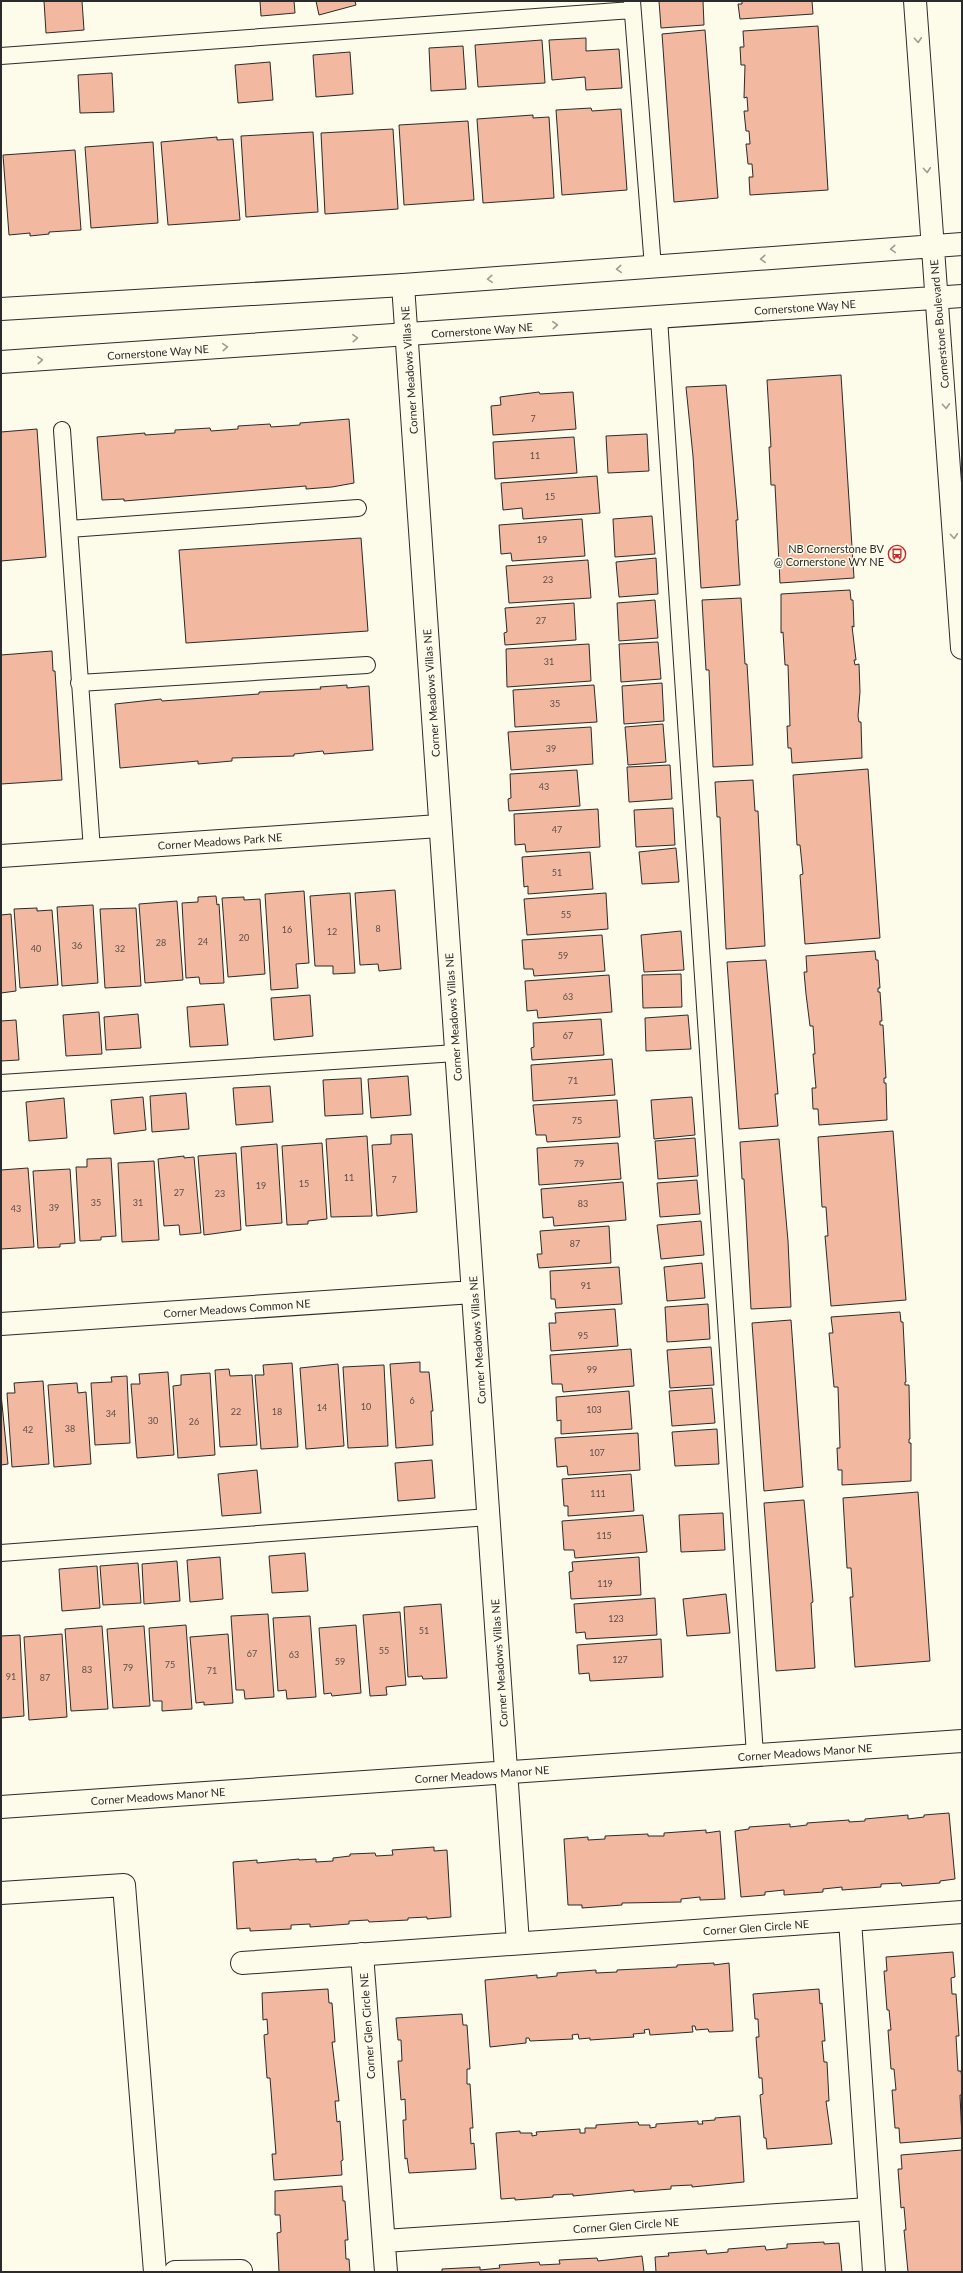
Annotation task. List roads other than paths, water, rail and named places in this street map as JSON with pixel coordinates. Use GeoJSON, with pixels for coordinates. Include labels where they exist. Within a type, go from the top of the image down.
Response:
{"type":"FeatureCollection","features":[{"type":"Feature","properties":{"kind":"street","name":"Cornerstone Boulevard NE"},"geometry":{"type":"LineString","coordinates":[[915,1],[932,247],[938,297],[962,648]]}},
{"type":"Feature","properties":{"kind":"street"},"geometry":{"type":"LineString","coordinates":[[1,309],[403,285],[962,244]]}},
{"type":"Feature","properties":{"kind":"street","name":"Corner Meadows Villas NE"},"geometry":{"type":"LineString","coordinates":[[403,285],[439,826],[474,1292],[507,1772]]}},
{"type":"Feature","properties":{"kind":"street","name":"Cornerstone Way NE"},"geometry":{"type":"LineString","coordinates":[[1,362],[962,296]]}},
{"type":"Feature","properties":{"kind":"street","name":"Corner Meadows Park NE"},"geometry":{"type":"LineString","coordinates":[[1,856],[439,826]]}},
{"type":"Feature","properties":{"kind":"street","name":"Corner Meadows Common NE"},"geometry":{"type":"LineString","coordinates":[[1,1324],[474,1292]]}},
{"type":"Feature","properties":{"kind":"street","name":"Corner Meadows Manor NE"},"geometry":{"type":"LineString","coordinates":[[1,1807],[962,1741]]}},
{"type":"Feature","properties":{"kind":"street"},"geometry":{"type":"LineString","coordinates":[[507,1772],[518,1943]]}},
{"type":"Feature","properties":{"kind":"street"},"geometry":{"type":"LineString","coordinates":[[1,1893],[124,1885],[155,2272]]}},
{"type":"Feature","properties":{"kind":"street","name":"Corner Glen Circle NE"},"geometry":{"type":"LineString","coordinates":[[242,1963],[962,1912]]}},
{"type":"Feature","properties":{"kind":"street"},"geometry":{"type":"LineString","coordinates":[[850,1920],[874,2272]]}},
{"type":"Feature","properties":{"kind":"street","name":"Corner Glen Circle NE"},"geometry":{"type":"LineString","coordinates":[[362,1954],[386,2272]]}},
{"type":"Feature","properties":{"kind":"street","name":"Corner Glen Circle NE"},"geometry":{"type":"LineString","coordinates":[[384,2241],[869,2209]]}},
{"type":"Feature","properties":{"kind":"street"},"geometry":{"type":"LineString","coordinates":[[175,2272],[241,2271]]}},
{"type":"Feature","properties":{"kind":"lane"},"geometry":{"type":"LineString","coordinates":[[1,56],[632,5],[653,267]]}},
{"type":"Feature","properties":{"kind":"lane"},"geometry":{"type":"LineString","coordinates":[[659,318],[755,1755]]}},
{"type":"Feature","properties":{"kind":"lane"},"geometry":{"type":"LineString","coordinates":[[62,430],[92,850]]}},
{"type":"Feature","properties":{"kind":"lane"},"geometry":{"type":"LineString","coordinates":[[69,529],[358,508]]}},
{"type":"Feature","properties":{"kind":"lane"},"geometry":{"type":"LineString","coordinates":[[79,683],[367,665]]}},
{"type":"Feature","properties":{"kind":"lane"},"geometry":{"type":"LineString","coordinates":[[1,1083],[456,1053]]}},
{"type":"Feature","properties":{"kind":"lane"},"geometry":{"type":"LineString","coordinates":[[1,1552],[489,1517]]}},
{"type":"Feature","properties":{"kind":"place","name":"NB Cornerstone BV @ Cornerstone WY NE"},"geometry":{"type":"Point","coordinates":[897,554]}}]}
